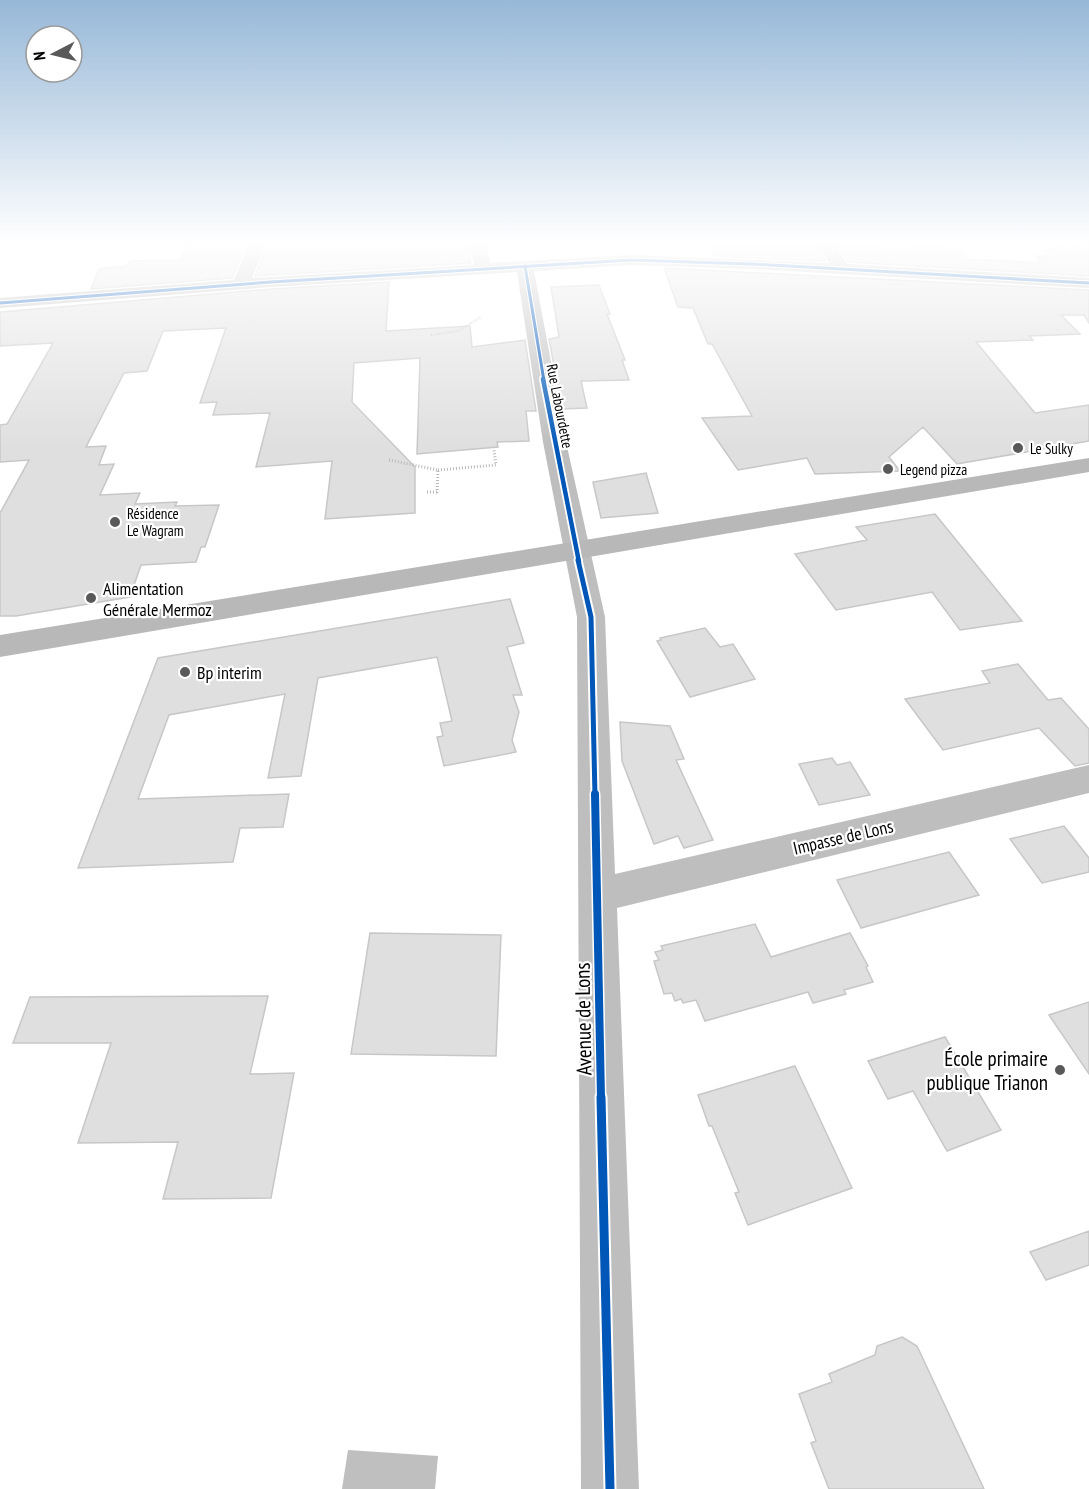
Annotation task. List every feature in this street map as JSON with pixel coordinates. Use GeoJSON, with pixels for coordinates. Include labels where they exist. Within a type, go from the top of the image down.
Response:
{"type":"FeatureCollection","features":[{"type":"Feature","properties":{"kind":"main road"},"geometry":{"type":"LineString","coordinates":[[0,646],[1089,465]]}},
{"type":"Feature","properties":{"kind":"street","name":"Rue Labourdette"},"geometry":{"type":"LineString","coordinates":[[531,309],[571,528],[578,550]]}},
{"type":"Feature","properties":{"kind":"street","name":"Avenue de Lons"},"geometry":{"type":"LineString","coordinates":[[578,550],[591,617],[610,1489]]}},
{"type":"Feature","properties":{"kind":"street","name":"Impasse de Lons"},"geometry":{"type":"LineString","coordinates":[[597,895],[1089,779]]}},
{"type":"Feature","properties":{"kind":"path"},"geometry":{"type":"LineString","coordinates":[[432,335],[446,335],[466,330],[481,317]]}},
{"type":"Feature","properties":{"kind":"path"},"geometry":{"type":"LineString","coordinates":[[389,460],[402,466],[421,465],[438,470],[496,465],[494,450]]}},
{"type":"Feature","properties":{"kind":"path"},"geometry":{"type":"LineString","coordinates":[[425,492],[437,492],[438,470]]}},
{"type":"Feature","properties":{"kind":"shaded area"},"geometry":{"type":"Polygon","coordinates":[[[348,1450],[438,1456],[435,1489],[342,1489],[348,1450]]]}},
{"type":"Feature","properties":{"kind":"building"},"geometry":{"type":"Polygon","coordinates":[[[30,309],[387,309],[386,331],[470,326],[472,347],[525,340],[536,411],[526,411],[529,441],[497,442],[498,447],[417,454],[420,358],[354,363],[352,402],[415,467],[415,513],[325,519],[332,461],[256,467],[270,413],[213,415],[217,402],[200,403],[226,328],[163,331],[147,371],[124,373],[86,447],[106,446],[99,465],[114,464],[100,495],[140,493],[135,504],[177,502],[175,506],[219,505],[205,547],[201,547],[196,562],[141,565],[130,597],[16,616],[0,616],[0,513],[29,460],[0,462],[0,425],[7,424],[53,343],[0,346],[0,312],[30,309]]]}},
{"type":"Feature","properties":{"kind":"building"},"geometry":{"type":"Polygon","coordinates":[[[555,309],[608,309],[610,314],[607,314],[625,360],[622,360],[629,380],[581,381],[587,408],[562,409],[549,339],[559,337],[555,309]]]}},
{"type":"Feature","properties":{"kind":"building"},"geometry":{"type":"Polygon","coordinates":[[[694,309],[1089,309],[1089,323],[1084,315],[1061,315],[1080,334],[1029,336],[1033,340],[976,342],[1035,413],[1089,405],[1089,441],[957,464],[923,427],[889,457],[900,471],[815,474],[807,458],[738,470],[702,418],[752,416],[712,344],[708,344],[694,309]]]}},
{"type":"Feature","properties":{"kind":"building"},"geometry":{"type":"Polygon","coordinates":[[[646,473],[658,513],[601,518],[593,482],[646,473]]]}},
{"type":"Feature","properties":{"kind":"building"},"geometry":{"type":"Polygon","coordinates":[[[935,514],[1022,621],[960,630],[932,592],[836,610],[795,554],[867,540],[856,527],[935,514]]]}},
{"type":"Feature","properties":{"kind":"building"},"geometry":{"type":"Polygon","coordinates":[[[510,599],[524,643],[507,647],[522,695],[513,695],[519,712],[512,740],[516,752],[444,766],[437,737],[443,736],[440,723],[452,721],[437,657],[318,678],[301,776],[268,778],[285,694],[169,715],[138,799],[289,794],[283,827],[240,828],[233,862],[78,868],[158,658],[510,599]]]}},
{"type":"Feature","properties":{"kind":"building"},"geometry":{"type":"Polygon","coordinates":[[[705,628],[720,647],[733,644],[755,679],[690,697],[657,641],[661,640],[660,638],[705,628]]]}},
{"type":"Feature","properties":{"kind":"building"},"geometry":{"type":"Polygon","coordinates":[[[1018,664],[1048,700],[1061,698],[1089,729],[1089,763],[1075,766],[1039,728],[943,750],[905,699],[990,683],[982,671],[1018,664]]]}},
{"type":"Feature","properties":{"kind":"building"},"geometry":{"type":"Polygon","coordinates":[[[620,722],[670,726],[684,759],[676,760],[713,840],[684,848],[678,836],[654,844],[622,761],[620,722]]]}},
{"type":"Feature","properties":{"kind":"building"},"geometry":{"type":"Polygon","coordinates":[[[832,758],[837,765],[850,762],[870,795],[819,805],[799,764],[832,758]]]}},
{"type":"Feature","properties":{"kind":"building"},"geometry":{"type":"Polygon","coordinates":[[[1064,826],[1089,858],[1089,872],[1042,883],[1010,839],[1064,826]]]}},
{"type":"Feature","properties":{"kind":"building"},"geometry":{"type":"Polygon","coordinates":[[[949,852],[979,895],[861,928],[837,880],[949,852]]]}},
{"type":"Feature","properties":{"kind":"building"},"geometry":{"type":"Polygon","coordinates":[[[755,924],[771,957],[850,933],[868,966],[866,967],[873,982],[844,990],[846,994],[813,1003],[808,992],[705,1021],[696,1000],[683,1003],[681,999],[675,1001],[672,993],[664,994],[654,961],[659,960],[655,952],[663,950],[661,946],[755,924]]]}},
{"type":"Feature","properties":{"kind":"building"},"geometry":{"type":"Polygon","coordinates":[[[370,933],[501,935],[496,1056],[351,1054],[370,933]]]}},
{"type":"Feature","properties":{"kind":"building"},"geometry":{"type":"Polygon","coordinates":[[[268,996],[250,1074],[294,1073],[271,1198],[163,1199],[178,1142],[78,1143],[111,1043],[13,1043],[30,997],[268,996]]]}},
{"type":"Feature","properties":{"kind":"building"},"geometry":{"type":"Polygon","coordinates":[[[1089,1002],[1089,1074],[1049,1015],[1089,1002]]]}},
{"type":"Feature","properties":{"kind":"building"},"geometry":{"type":"Polygon","coordinates":[[[945,1037],[1001,1130],[947,1151],[913,1091],[888,1099],[868,1061],[945,1037]]]}},
{"type":"Feature","properties":{"kind":"building"},"geometry":{"type":"Polygon","coordinates":[[[795,1066],[852,1188],[748,1225],[735,1193],[739,1192],[712,1126],[709,1126],[698,1095],[795,1066]]]}},
{"type":"Feature","properties":{"kind":"building"},"geometry":{"type":"Polygon","coordinates":[[[1089,1231],[1089,1265],[1046,1280],[1030,1252],[1089,1231]]]}},
{"type":"Feature","properties":{"kind":"building"},"geometry":{"type":"Polygon","coordinates":[[[902,1337],[917,1346],[984,1489],[829,1489],[811,1443],[816,1441],[799,1394],[832,1382],[829,1374],[875,1355],[877,1346],[902,1337]]]}},
{"type":"Feature","properties":{"kind":"cycle path"},"geometry":{"type":"LineString","coordinates":[[532,309],[555,442],[591,617],[610,1489]]}},
{"type":"Feature","properties":{"kind":"place","name":"Le Sulky"},"geometry":{"type":"Point","coordinates":[1018,448]}},
{"type":"Feature","properties":{"kind":"place","name":"Legend pizza"},"geometry":{"type":"Point","coordinates":[888,469]}},
{"type":"Feature","properties":{"kind":"place","name":"Résidence Le Wagram"},"geometry":{"type":"Point","coordinates":[115,522]}},
{"type":"Feature","properties":{"kind":"place","name":"Alimentation Générale Mermoz"},"geometry":{"type":"Point","coordinates":[91,598]}},
{"type":"Feature","properties":{"kind":"place","name":"Bp interim"},"geometry":{"type":"Point","coordinates":[185,672]}},
{"type":"Feature","properties":{"kind":"place","name":"École primaire publique Trianon"},"geometry":{"type":"Point","coordinates":[1060,1070]}}]}
